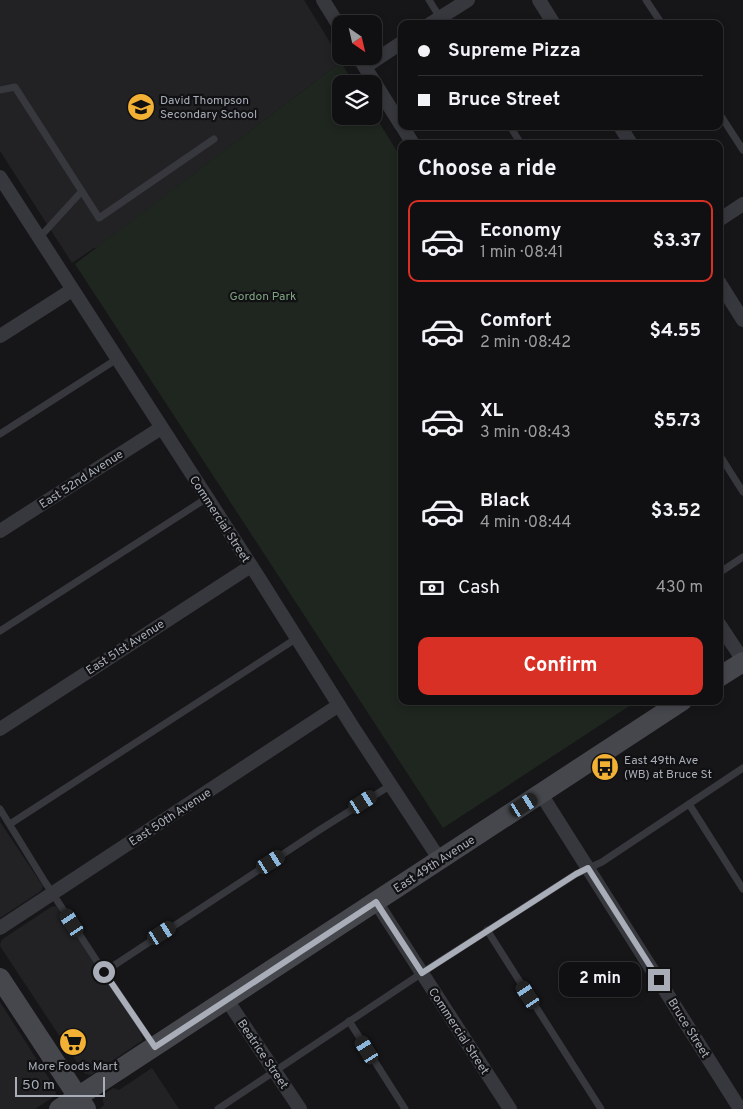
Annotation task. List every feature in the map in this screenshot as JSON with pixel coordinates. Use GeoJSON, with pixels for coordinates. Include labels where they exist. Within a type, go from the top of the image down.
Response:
{"type":"FeatureCollection","features":[{"type":"Feature","properties":{"kind":"street"},"geometry":{"type":"LineString","coordinates":[[322,0],[332,15]]}},
{"type":"Feature","properties":{"kind":"street"},"geometry":{"type":"LineString","coordinates":[[441,20],[468,0]]}},
{"type":"Feature","properties":{"kind":"street"},"geometry":{"type":"LineString","coordinates":[[539,0],[552,20]]}},
{"type":"Feature","properties":{"kind":"street"},"geometry":{"type":"LineString","coordinates":[[382,52],[398,44]]}},
{"type":"Feature","properties":{"kind":"street"},"geometry":{"type":"LineString","coordinates":[[364,65],[398,120]]}},
{"type":"Feature","properties":{"kind":"street","name":"Commercial Street"},"geometry":{"type":"LineString","coordinates":[[0,177],[440,860]]}},
{"type":"Feature","properties":{"kind":"street"},"geometry":{"type":"LineString","coordinates":[[723,217],[743,204]]}},
{"type":"Feature","properties":{"kind":"street"},"geometry":{"type":"LineString","coordinates":[[723,288],[743,320]]}},
{"type":"Feature","properties":{"kind":"street"},"geometry":{"type":"LineString","coordinates":[[0,336],[72,290]]}},
{"type":"Feature","properties":{"kind":"street","name":"East 52nd Avenue"},"geometry":{"type":"LineString","coordinates":[[0,531],[162,428]]}},
{"type":"Feature","properties":{"kind":"street","name":"East 51st Avenue"},"geometry":{"type":"LineString","coordinates":[[0,729],[251,566]]}},
{"type":"Feature","properties":{"kind":"street"},"geometry":{"type":"LineString","coordinates":[[723,630],[743,661],[723,674]]}},
{"type":"Feature","properties":{"kind":"street","name":"East 50th Avenue"},"geometry":{"type":"LineString","coordinates":[[0,928],[339,705]]}},
{"type":"Feature","properties":{"kind":"street","name":"East 49th Avenue"},"geometry":{"type":"LineString","coordinates":[[59,1109],[82,1103],[155,1047],[676,705]]}},
{"type":"Feature","properties":{"kind":"street","name":"Bruce Street"},"geometry":{"type":"LineString","coordinates":[[540,794],[740,1109]]}},
{"type":"Feature","properties":{"kind":"street","name":"Commercial Street"},"geometry":{"type":"LineString","coordinates":[[376,902],[510,1109]]}},
{"type":"Feature","properties":{"kind":"street"},"geometry":{"type":"LineString","coordinates":[[0,978],[82,1103]]}},
{"type":"Feature","properties":{"kind":"street","name":"Beatrice Street"},"geometry":{"type":"LineString","coordinates":[[227,1000],[300,1109]]}},
{"type":"Feature","properties":{"kind":"lane"},"geometry":{"type":"LineString","coordinates":[[430,0],[437,20]]}},
{"type":"Feature","properties":{"kind":"lane"},"geometry":{"type":"LineString","coordinates":[[646,0],[659,20]]}},
{"type":"Feature","properties":{"kind":"lane"},"geometry":{"type":"LineString","coordinates":[[0,90],[15,87],[100,218],[214,138]]}},
{"type":"Feature","properties":{"kind":"lane"},"geometry":{"type":"LineString","coordinates":[[723,119],[743,150]]}},
{"type":"Feature","properties":{"kind":"lane"},"geometry":{"type":"LineString","coordinates":[[39,238],[82,191]]}},
{"type":"Feature","properties":{"kind":"lane"},"geometry":{"type":"LineString","coordinates":[[0,434],[117,359]]}},
{"type":"Feature","properties":{"kind":"lane"},"geometry":{"type":"LineString","coordinates":[[723,460],[743,492]]}},
{"type":"Feature","properties":{"kind":"lane"},"geometry":{"type":"LineString","coordinates":[[0,631],[207,498]]}},
{"type":"Feature","properties":{"kind":"lane"},"geometry":{"type":"LineString","coordinates":[[723,571],[743,557]]}},
{"type":"Feature","properties":{"kind":"lane"},"geometry":{"type":"LineString","coordinates":[[10,824],[297,638]]}},
{"type":"Feature","properties":{"kind":"lane"},"geometry":{"type":"LineString","coordinates":[[218,1109],[487,930],[576,874],[602,862],[743,768]]}},
{"type":"Feature","properties":{"kind":"lane"},"geometry":{"type":"LineString","coordinates":[[104,972],[391,785]]}},
{"type":"Feature","properties":{"kind":"lane"},"geometry":{"type":"LineString","coordinates":[[689,804],[743,889]]}},
{"type":"Feature","properties":{"kind":"lane"},"geometry":{"type":"LineString","coordinates":[[0,809],[52,893],[155,1047]]}},
{"type":"Feature","properties":{"kind":"lane"},"geometry":{"type":"LineString","coordinates":[[487,930],[601,1109]]}},
{"type":"Feature","properties":{"kind":"lane"},"geometry":{"type":"LineString","coordinates":[[349,1021],[405,1109]]}},
{"type":"Feature","properties":{"kind":"shaded area","name":"David Thompson Secondary School"},"geometry":{"type":"Polygon","coordinates":[[[0,0],[304,0],[332,45],[332,65],[337,65],[97,248],[94,248],[72,263],[0,151],[0,0]]]}},
{"type":"Feature","properties":{"kind":"shaded area"},"geometry":{"type":"Polygon","coordinates":[[[0,822],[43,886],[41,891],[0,918],[0,822]]]}},
{"type":"Feature","properties":{"kind":"shaded area"},"geometry":{"type":"Polygon","coordinates":[[[56,906],[140,1032],[143,1040],[90,1075],[84,1073],[0,946],[4,938],[51,907],[56,906]]]}},
{"type":"Feature","properties":{"kind":"shaded area"},"geometry":{"type":"Polygon","coordinates":[[[0,1002],[55,1088],[56,1094],[35,1109],[0,1109],[0,1002]]]}},
{"type":"Feature","properties":{"kind":"shaded area"},"geometry":{"type":"Polygon","coordinates":[[[152,1068],[179,1109],[99,1109],[104,1105],[103,1097],[106,1093],[113,1088],[119,1090],[152,1068]]]}},
{"type":"Feature","properties":{"kind":"green space","name":"Gordon Park"},"geometry":{"type":"Polygon","coordinates":[[[337,65],[343,65],[349,75],[332,75],[332,125],[381,125],[398,153],[398,705],[631,705],[443,828],[75,264],[337,65]]]}},
{"type":"Feature","properties":{"kind":"place","name":"David Thompson Secondary School"},"geometry":{"type":"Point","coordinates":[141,107]}},
{"type":"Feature","properties":{"kind":"place","name":"East 49th Ave (WB) at Bruce St"},"geometry":{"type":"Point","coordinates":[605,767]}},
{"type":"Feature","properties":{"kind":"place","name":"More Foods Mart"},"geometry":{"type":"Point","coordinates":[73,1042]}},
{"type":"Feature","properties":{"kind":"route"},"geometry":{"type":"LineString","coordinates":[[104,972],[155,1047],[376,902],[422,973],[487,930],[588,868],[659,980]]}}]}
